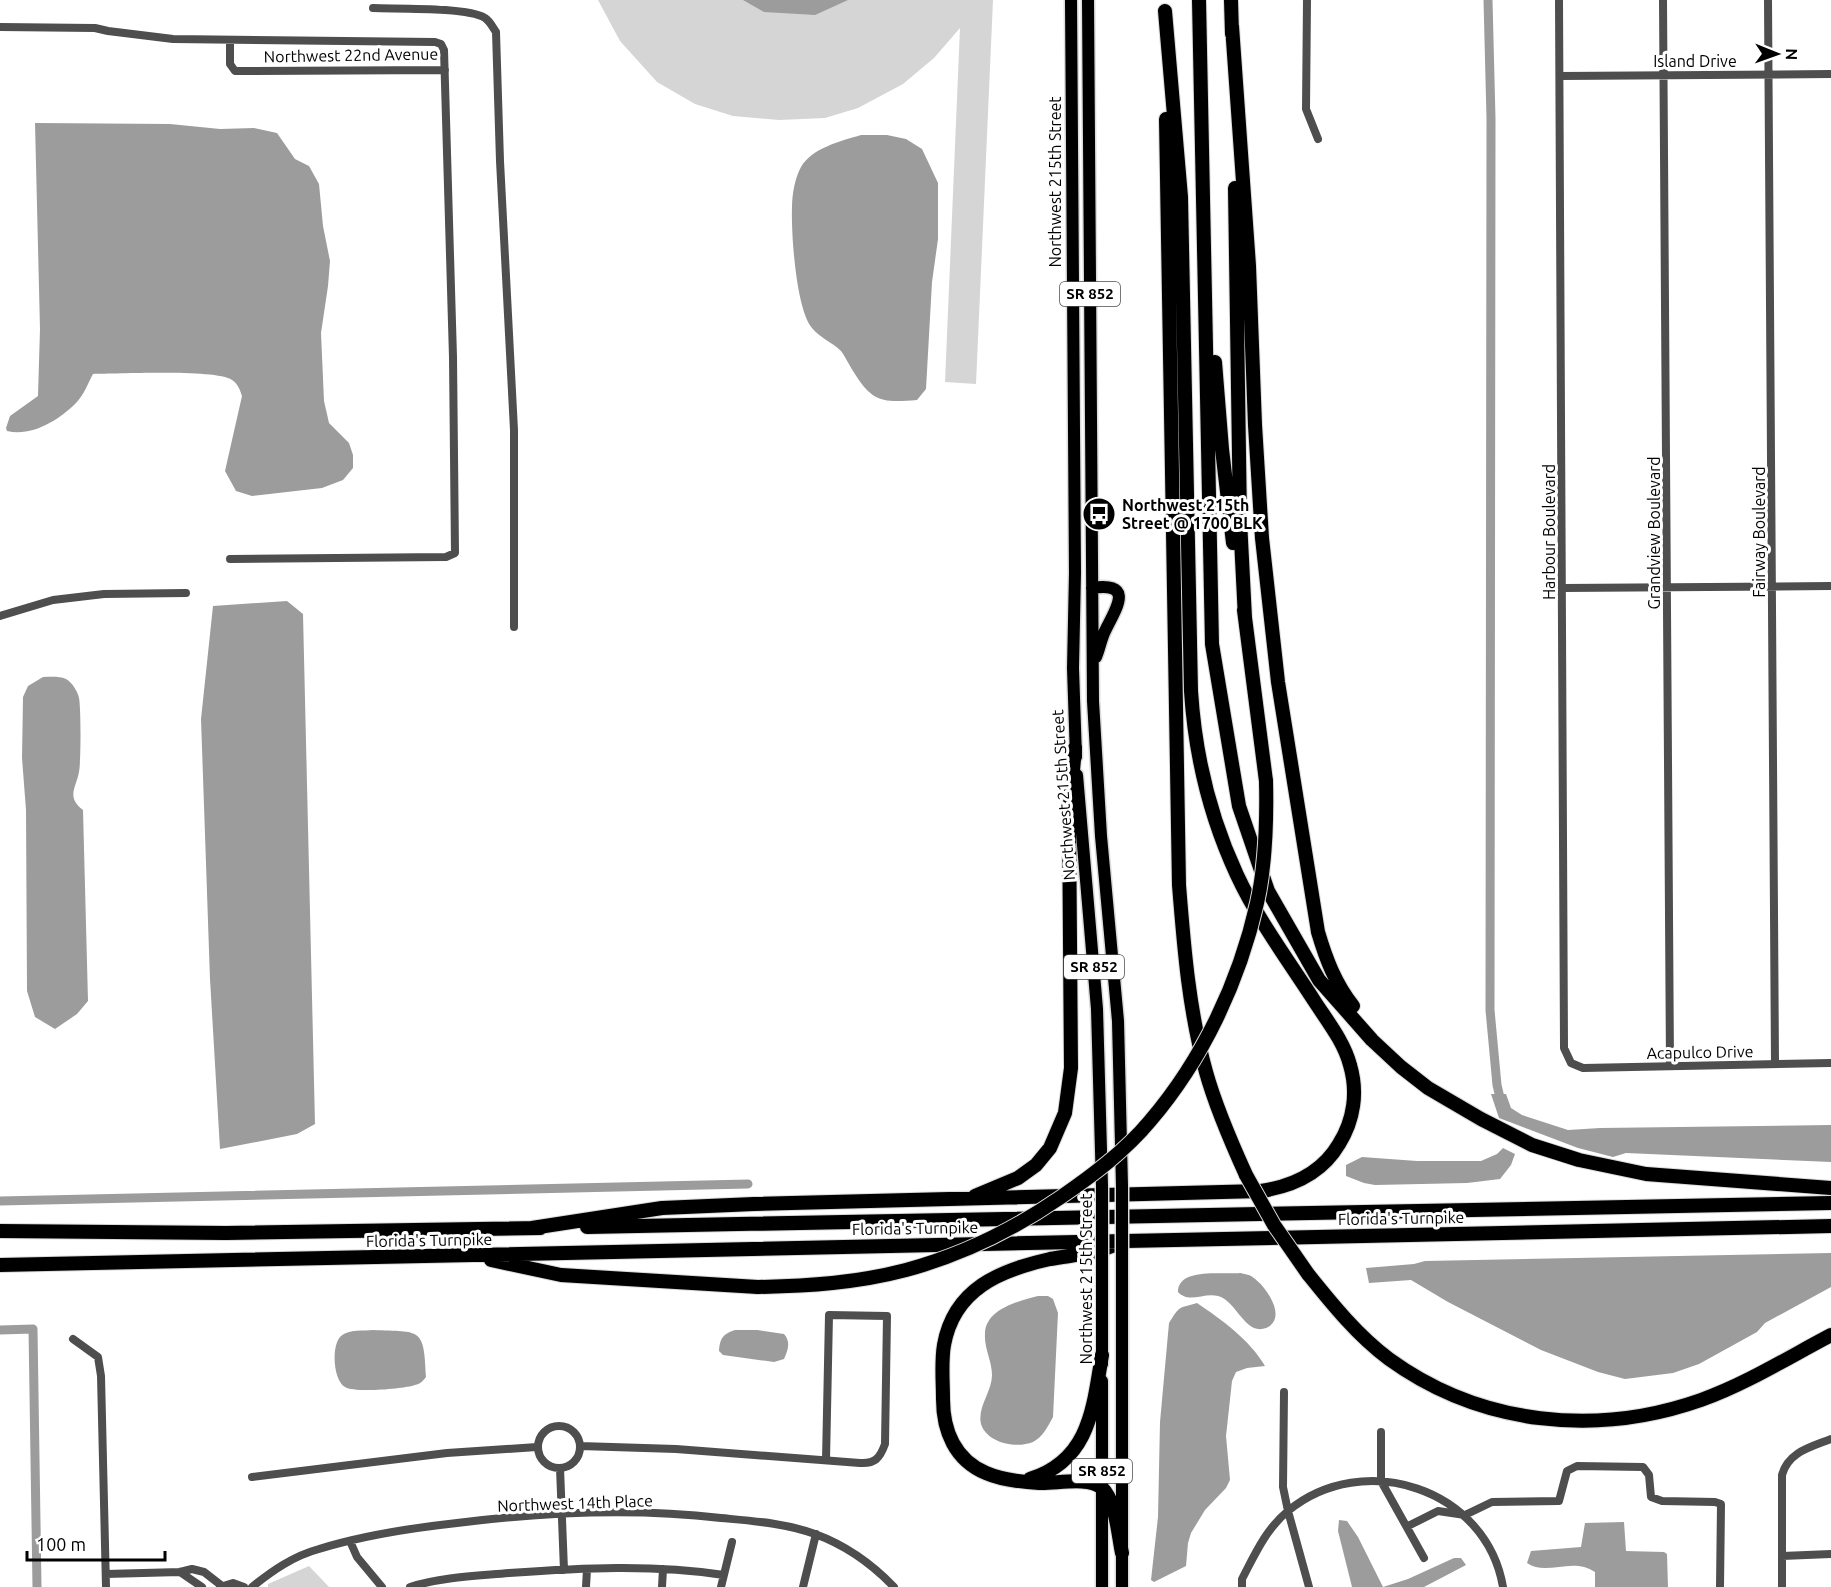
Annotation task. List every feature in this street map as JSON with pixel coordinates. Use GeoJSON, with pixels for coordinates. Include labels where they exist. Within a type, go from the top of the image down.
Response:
{"type":"FeatureCollection","features":[{"type":"Feature","properties":{"kind":"highway"},"geometry":{"type":"LineString","coordinates":[[1199,0],[1212,644],[1239,806],[1268,891],[1319,980],[1372,1040],[1401,1066],[1447,1100],[1472,1114],[1532,1145],[1579,1160],[1646,1174],[1831,1188]]}},
{"type":"Feature","properties":{"kind":"highway"},"geometry":{"type":"LineString","coordinates":[[1231,0],[1239,496],[1245,618]]}},
{"type":"Feature","properties":{"kind":"highway"},"geometry":{"type":"LineString","coordinates":[[1165,6],[1179,885],[1185,962],[1206,1072],[1223,1123],[1246,1175],[1274,1225],[1308,1274],[1358,1331],[1388,1358],[1434,1387],[1469,1402],[1512,1414],[1552,1420],[1617,1419],[1638,1417],[1681,1407],[1719,1393],[1831,1335]]}},
{"type":"Feature","properties":{"kind":"highway"},"geometry":{"type":"LineString","coordinates":[[532,1228],[662,1208],[1241,1193],[1274,1190],[1297,1182],[1319,1168],[1343,1138],[1352,1115],[1354,1089],[1353,1075],[1346,1051],[1271,935],[1236,874],[1217,826],[1196,743],[1190,672],[1181,197],[1165,6]]}},
{"type":"Feature","properties":{"kind":"highway"},"geometry":{"type":"LineString","coordinates":[[1232,26],[1249,266],[1254,425],[1262,538],[1278,682],[1318,932],[1328,964],[1343,993],[1358,1013],[1392,1049],[1472,1114]]}},
{"type":"Feature","properties":{"kind":"highway"},"geometry":{"type":"LineString","coordinates":[[469,1255],[561,1275],[758,1287],[834,1283],[905,1270],[942,1259],[984,1242],[1019,1224],[1085,1180],[1121,1151],[1150,1121],[1181,1082],[1207,1039],[1240,962],[1257,902],[1267,825],[1266,781],[1229,515],[1214,353],[1214,318],[1206,277]]}},
{"type":"Feature","properties":{"kind":"highway"},"geometry":{"type":"LineString","coordinates":[[965,1200],[1000,1187],[1028,1172],[1050,1148],[1065,1113],[1071,1068],[1069,815],[1075,748]]}},
{"type":"Feature","properties":{"kind":"highway","name":"Florida's Turnpike"},"geometry":{"type":"LineString","coordinates":[[0,1232],[226,1233],[1831,1203]]}},
{"type":"Feature","properties":{"kind":"highway","name":"Florida's Turnpike"},"geometry":{"type":"LineString","coordinates":[[0,1265],[1831,1226]]}},
{"type":"Feature","properties":{"kind":"highway"},"geometry":{"type":"LineString","coordinates":[[1122,1553],[1113,1505],[1102,1488],[1084,1483],[1039,1483],[1002,1479],[985,1473],[961,1455],[950,1439],[943,1416],[943,1372],[944,1347],[950,1324],[968,1296],[998,1276],[1032,1263],[1094,1253],[1125,1240]]}},
{"type":"Feature","properties":{"kind":"highway"},"geometry":{"type":"LineString","coordinates":[[1024,1480],[1051,1471],[1076,1448],[1094,1404],[1102,1355]]}},
{"type":"Feature","properties":{"kind":"main road","name":"Northwest 215th Street"},"geometry":{"type":"LineString","coordinates":[[1071,0],[1075,573],[1073,658],[1075,748],[1097,1009],[1102,1186],[1102,1587]]}},
{"type":"Feature","properties":{"kind":"main road","name":"Northwest 215th Street"},"geometry":{"type":"LineString","coordinates":[[1088,0],[1093,666],[1098,786],[1118,1021],[1122,1186],[1122,1587]]}},
{"type":"Feature","properties":{"kind":"main road"},"geometry":{"type":"LineString","coordinates":[[1092,588],[1104,586],[1113,588],[1118,592],[1120,599],[1103,635],[1093,666]]}},
{"type":"Feature","properties":{"kind":"street"},"geometry":{"type":"LineString","coordinates":[[1307,0],[1306,109],[1318,139]]}},
{"type":"Feature","properties":{"kind":"street","name":"Harbour Boulevard"},"geometry":{"type":"LineString","coordinates":[[1559,0],[1564,1048],[1571,1063]]}},
{"type":"Feature","properties":{"kind":"street","name":"Grandview Boulevard"},"geometry":{"type":"LineString","coordinates":[[1663,0],[1670,1066]]}},
{"type":"Feature","properties":{"kind":"street","name":"Fairway Boulevard"},"geometry":{"type":"LineString","coordinates":[[1768,0],[1775,1064]]}},
{"type":"Feature","properties":{"kind":"street"},"geometry":{"type":"LineString","coordinates":[[373,8],[447,10],[478,15],[487,19],[496,32],[514,430],[514,627]]}},
{"type":"Feature","properties":{"kind":"street","name":"Northwest 22nd Avenue"},"geometry":{"type":"LineString","coordinates":[[0,27],[95,28],[108,32],[173,39],[230,41],[435,42],[441,44],[444,50],[445,70],[235,70],[230,64],[230,41]]}},
{"type":"Feature","properties":{"kind":"street"},"geometry":{"type":"LineString","coordinates":[[230,559],[446,557],[455,553],[453,369],[445,70]]}},
{"type":"Feature","properties":{"kind":"street","name":"Island Drive"},"geometry":{"type":"LineString","coordinates":[[1560,76],[1831,74]]}},
{"type":"Feature","properties":{"kind":"street"},"geometry":{"type":"LineString","coordinates":[[1563,588],[1831,586]]}},
{"type":"Feature","properties":{"kind":"street"},"geometry":{"type":"LineString","coordinates":[[0,616],[53,600],[95,595],[186,593]]}},
{"type":"Feature","properties":{"kind":"street","name":"Acapulco Drive"},"geometry":{"type":"LineString","coordinates":[[1571,1063],[1582,1068],[1831,1063]]}},
{"type":"Feature","properties":{"kind":"street"},"geometry":{"type":"LineString","coordinates":[[580,1446],[676,1449],[869,1464],[881,1455],[885,1444],[887,1316],[829,1315],[826,1460]]}},
{"type":"Feature","properties":{"kind":"street"},"geometry":{"type":"LineString","coordinates":[[73,1339],[98,1357],[101,1376],[106,1587]]}},
{"type":"Feature","properties":{"kind":"street"},"geometry":{"type":"LineString","coordinates":[[1284,1392],[1283,1486],[1309,1587]]}},
{"type":"Feature","properties":{"kind":"street"},"geometry":{"type":"LineString","coordinates":[[558,1425],[572,1430],[580,1446],[578,1456],[573,1463],[560,1468],[551,1467],[545,1463],[537,1447],[540,1436],[545,1430],[558,1425]]}},
{"type":"Feature","properties":{"kind":"street"},"geometry":{"type":"LineString","coordinates":[[1382,1432],[1381,1481],[1424,1558]]}},
{"type":"Feature","properties":{"kind":"street"},"geometry":{"type":"LineString","coordinates":[[1782,1587],[1782,1475],[1785,1464],[1796,1453],[1831,1439]]}},
{"type":"Feature","properties":{"kind":"street"},"geometry":{"type":"LineString","coordinates":[[252,1477],[447,1453],[537,1447]]}},
{"type":"Feature","properties":{"kind":"street"},"geometry":{"type":"LineString","coordinates":[[1408,1526],[1438,1511],[1465,1515],[1492,1502],[1559,1501],[1567,1471],[1577,1466],[1643,1467],[1649,1475],[1651,1497],[1662,1501],[1721,1504],[1720,1587]]}},
{"type":"Feature","properties":{"kind":"street"},"geometry":{"type":"LineString","coordinates":[[560,1468],[564,1570]]}},
{"type":"Feature","properties":{"kind":"street"},"geometry":{"type":"LineString","coordinates":[[1242,1587],[1242,1579],[1265,1535],[1288,1511],[1325,1488],[1381,1481],[1410,1485],[1450,1503],[1465,1515],[1497,1562],[1503,1587]]}},
{"type":"Feature","properties":{"kind":"street","name":"Northwest 14th Place"},"geometry":{"type":"LineString","coordinates":[[252,1587],[273,1570],[299,1556],[350,1541],[421,1527],[561,1514],[645,1513],[701,1515],[764,1522],[816,1534],[863,1559],[894,1587]]}},
{"type":"Feature","properties":{"kind":"street"},"geometry":{"type":"LineString","coordinates":[[803,1587],[816,1534]]}},
{"type":"Feature","properties":{"kind":"street"},"geometry":{"type":"LineString","coordinates":[[350,1541],[357,1557],[382,1587]]}},
{"type":"Feature","properties":{"kind":"street"},"geometry":{"type":"LineString","coordinates":[[721,1587],[732,1542]]}},
{"type":"Feature","properties":{"kind":"street"},"geometry":{"type":"LineString","coordinates":[[1782,1556],[1831,1554]]}},
{"type":"Feature","properties":{"kind":"street"},"geometry":{"type":"LineString","coordinates":[[106,1574],[180,1572],[192,1569],[204,1572],[221,1586],[233,1582],[244,1587]]}},
{"type":"Feature","properties":{"kind":"street"},"geometry":{"type":"LineString","coordinates":[[586,1587],[587,1569]]}},
{"type":"Feature","properties":{"kind":"street"},"geometry":{"type":"LineString","coordinates":[[410,1587],[465,1577],[587,1569],[663,1569],[724,1575]]}},
{"type":"Feature","properties":{"kind":"street"},"geometry":{"type":"LineString","coordinates":[[662,1587],[663,1569]]}},
{"type":"Feature","properties":{"kind":"street"},"geometry":{"type":"LineString","coordinates":[[180,1572],[202,1587]]}},
{"type":"Feature","properties":{"kind":"shaded area"},"geometry":{"type":"Polygon","coordinates":[[[598,0],[993,0],[976,384],[945,382],[960,28],[934,58],[903,84],[858,108],[825,118],[779,120],[733,116],[695,104],[657,82],[620,41],[598,0]]]}},
{"type":"Feature","properties":{"kind":"shaded area"},"geometry":{"type":"Polygon","coordinates":[[[743,0],[848,0],[815,15],[764,12],[743,0]]]}},
{"type":"Feature","properties":{"kind":"shaded area"},"geometry":{"type":"Polygon","coordinates":[[[35,123],[170,124],[220,129],[254,128],[277,133],[295,159],[309,166],[319,184],[323,226],[330,261],[321,333],[324,401],[329,423],[349,443],[353,455],[353,468],[343,480],[322,488],[252,496],[236,491],[225,471],[242,396],[239,387],[232,380],[207,374],[93,374],[79,400],[53,421],[26,432],[7,431],[10,416],[38,396],[40,329],[35,123]]]}},
{"type":"Feature","properties":{"kind":"shaded area"},"geometry":{"type":"Polygon","coordinates":[[[861,135],[887,135],[906,139],[922,149],[938,183],[938,239],[932,282],[926,389],[917,400],[886,400],[872,395],[841,351],[812,328],[802,305],[798,288],[792,202],[799,171],[806,160],[820,150],[861,135]]]}},
{"type":"Feature","properties":{"kind":"shaded area"},"geometry":{"type":"Polygon","coordinates":[[[287,601],[303,614],[315,1124],[297,1134],[220,1149],[210,979],[201,719],[213,606],[287,601]]]}},
{"type":"Feature","properties":{"kind":"shaded area"},"geometry":{"type":"Polygon","coordinates":[[[43,677],[61,677],[70,682],[78,696],[80,712],[80,767],[73,796],[83,810],[88,1001],[77,1014],[55,1029],[35,1017],[27,991],[26,810],[22,758],[23,697],[28,686],[43,677]]]}},
{"type":"Feature","properties":{"kind":"shaded area"},"geometry":{"type":"Polygon","coordinates":[[[1491,1094],[1506,1094],[1511,1108],[1522,1115],[1568,1130],[1831,1125],[1831,1162],[1626,1153],[1613,1157],[1578,1148],[1499,1118],[1491,1094]]]}},
{"type":"Feature","properties":{"kind":"shaded area"},"geometry":{"type":"Polygon","coordinates":[[[1503,1148],[1515,1154],[1511,1165],[1500,1179],[1467,1183],[1375,1185],[1346,1176],[1346,1165],[1362,1157],[1417,1161],[1481,1161],[1497,1154],[1503,1148]]]}},
{"type":"Feature","properties":{"kind":"shaded area"},"geometry":{"type":"Polygon","coordinates":[[[1831,1253],[1831,1287],[1765,1323],[1757,1332],[1699,1364],[1673,1373],[1625,1379],[1598,1372],[1541,1350],[1448,1302],[1411,1280],[1369,1283],[1366,1268],[1425,1261],[1831,1253]]]}},
{"type":"Feature","properties":{"kind":"shaded area"},"geometry":{"type":"Polygon","coordinates":[[[1240,1273],[1249,1275],[1261,1284],[1272,1300],[1275,1316],[1273,1323],[1266,1328],[1252,1327],[1230,1304],[1218,1296],[1187,1297],[1178,1292],[1180,1284],[1193,1276],[1240,1273]]]}},
{"type":"Feature","properties":{"kind":"shaded area"},"geometry":{"type":"Polygon","coordinates":[[[1038,1296],[1048,1296],[1053,1299],[1058,1313],[1053,1417],[1037,1440],[1019,1445],[1003,1443],[984,1431],[980,1418],[992,1375],[985,1339],[986,1325],[997,1312],[1004,1308],[1038,1296]]]}},
{"type":"Feature","properties":{"kind":"shaded area"},"geometry":{"type":"Polygon","coordinates":[[[1197,1303],[1243,1339],[1265,1366],[1236,1372],[1232,1381],[1226,1436],[1230,1480],[1226,1488],[1205,1510],[1191,1533],[1186,1566],[1154,1582],[1151,1580],[1158,1517],[1160,1422],[1169,1323],[1180,1308],[1197,1303]]]}},
{"type":"Feature","properties":{"kind":"shaded area"},"geometry":{"type":"Polygon","coordinates":[[[735,1330],[784,1334],[788,1349],[784,1359],[774,1362],[723,1355],[719,1351],[721,1340],[735,1330]]]}},
{"type":"Feature","properties":{"kind":"shaded area"},"geometry":{"type":"Polygon","coordinates":[[[401,1331],[417,1336],[424,1349],[426,1377],[423,1381],[409,1386],[368,1390],[350,1389],[341,1383],[335,1362],[338,1340],[348,1332],[401,1331]]]}},
{"type":"Feature","properties":{"kind":"shaded area"},"geometry":{"type":"Polygon","coordinates":[[[1339,1520],[1347,1521],[1358,1537],[1383,1587],[1352,1587],[1338,1531],[1339,1520]]]}},
{"type":"Feature","properties":{"kind":"shaded area"},"geometry":{"type":"Polygon","coordinates":[[[1624,1522],[1626,1551],[1667,1554],[1668,1587],[1595,1587],[1595,1572],[1586,1568],[1569,1566],[1543,1568],[1527,1563],[1531,1551],[1581,1547],[1585,1523],[1624,1522]]]}},
{"type":"Feature","properties":{"kind":"shaded area"},"geometry":{"type":"Polygon","coordinates":[[[1454,1558],[1461,1558],[1466,1565],[1424,1587],[1383,1587],[1408,1579],[1454,1558]]]}},
{"type":"Feature","properties":{"kind":"shaded area"},"geometry":{"type":"Polygon","coordinates":[[[309,1566],[329,1587],[268,1587],[268,1584],[309,1566]]]}},
{"type":"Feature","properties":{"kind":"waterway"},"geometry":{"type":"LineString","coordinates":[[1488,0],[1491,118],[1490,1010],[1497,1085],[1502,1106]]}},
{"type":"Feature","properties":{"kind":"waterway"},"geometry":{"type":"LineString","coordinates":[[0,1201],[748,1184]]}},
{"type":"Feature","properties":{"kind":"waterway"},"geometry":{"type":"LineString","coordinates":[[0,1330],[33,1329],[37,1587]]}},
{"type":"Feature","properties":{"kind":"place","name":"Northwest 215th Street @ 1700 BLK"},"geometry":{"type":"Point","coordinates":[1099,514]}}]}
